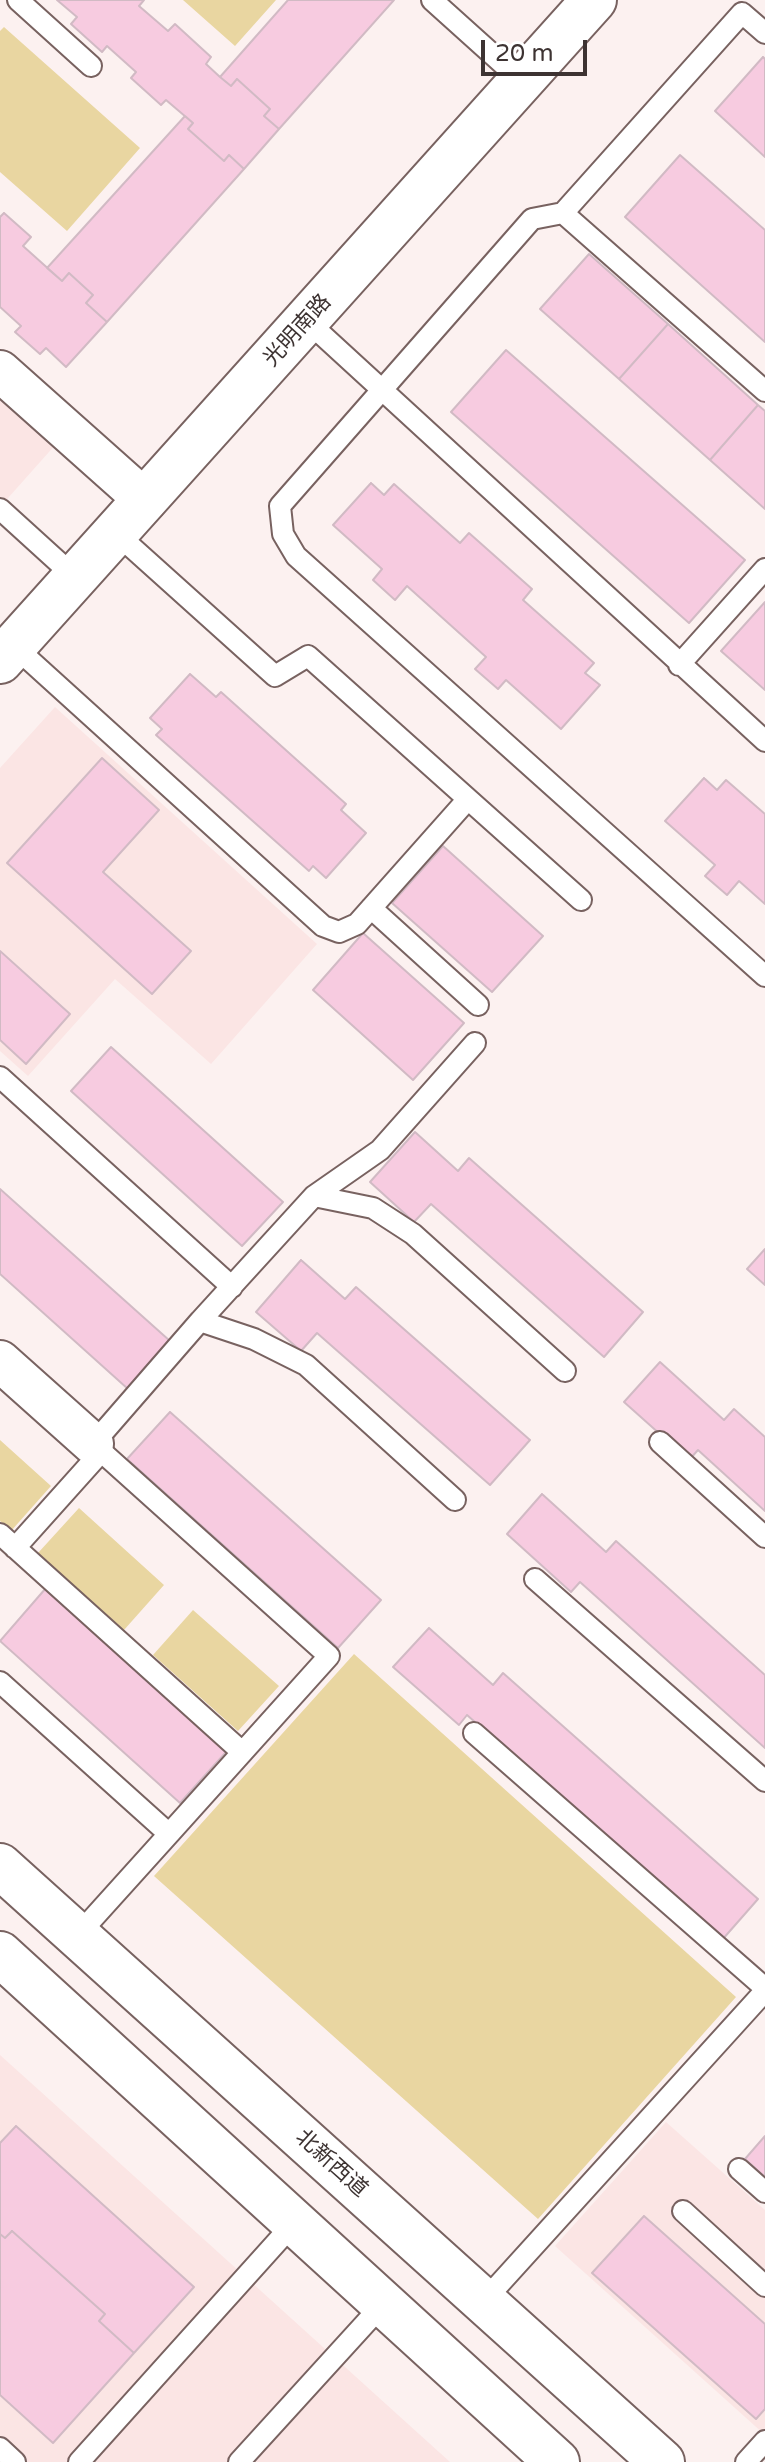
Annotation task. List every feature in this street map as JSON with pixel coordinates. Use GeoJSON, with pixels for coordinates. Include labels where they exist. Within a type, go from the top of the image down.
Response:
{"type":"FeatureCollection","features":[{"type":"Feature","properties":{"kind":"main road","name":"光明南路"},"geometry":{"type":"LineString","coordinates":[[7,654],[594,0]]}},
{"type":"Feature","properties":{"kind":"main road","name":"北新西道"},"geometry":{"type":"LineString","coordinates":[[0,1866],[662,2462]]}},
{"type":"Feature","properties":{"kind":"main road"},"geometry":{"type":"LineString","coordinates":[[0,1954],[557,2462]]}},
{"type":"Feature","properties":{"kind":"street"},"geometry":{"type":"LineString","coordinates":[[0,371],[146,501]]}},
{"type":"Feature","properties":{"kind":"street"},"geometry":{"type":"LineString","coordinates":[[0,1361],[97,1448]]}},
{"type":"Feature","properties":{"kind":"lane"},"geometry":{"type":"LineString","coordinates":[[18,0],[91,66]]}},
{"type":"Feature","properties":{"kind":"lane"},"geometry":{"type":"LineString","coordinates":[[432,0],[522,81]]}},
{"type":"Feature","properties":{"kind":"lane"},"geometry":{"type":"LineString","coordinates":[[765,33],[742,13],[563,213],[532,219],[280,506],[283,534],[296,556],[765,976]]}},
{"type":"Feature","properties":{"kind":"lane"},"geometry":{"type":"LineString","coordinates":[[563,213],[765,391]]}},
{"type":"Feature","properties":{"kind":"lane"},"geometry":{"type":"LineString","coordinates":[[307,321],[765,741]]}},
{"type":"Feature","properties":{"kind":"lane"},"geometry":{"type":"LineString","coordinates":[[0,509],[76,578]]}},
{"type":"Feature","properties":{"kind":"lane"},"geometry":{"type":"LineString","coordinates":[[117,534],[275,676],[308,656],[581,900]]}},
{"type":"Feature","properties":{"kind":"lane"},"geometry":{"type":"LineString","coordinates":[[679,665],[765,569]]}},
{"type":"Feature","properties":{"kind":"lane"},"geometry":{"type":"LineString","coordinates":[[7,654],[323,926],[339,932],[357,924],[468,799]]}},
{"type":"Feature","properties":{"kind":"lane"},"geometry":{"type":"LineString","coordinates":[[371,908],[478,1005]]}},
{"type":"Feature","properties":{"kind":"lane"},"geometry":{"type":"LineString","coordinates":[[242,1752],[8,1541],[97,1448],[200,1321],[314,1196],[380,1150],[475,1043]]}},
{"type":"Feature","properties":{"kind":"lane"},"geometry":{"type":"LineString","coordinates":[[0,1077],[232,1287]]}},
{"type":"Feature","properties":{"kind":"lane"},"geometry":{"type":"LineString","coordinates":[[314,1196],[373,1208],[413,1234],[565,1371]]}},
{"type":"Feature","properties":{"kind":"lane"},"geometry":{"type":"LineString","coordinates":[[200,1321],[254,1339],[306,1365],[455,1500]]}},
{"type":"Feature","properties":{"kind":"lane"},"geometry":{"type":"LineString","coordinates":[[660,1442],[765,1537]]}},
{"type":"Feature","properties":{"kind":"lane"},"geometry":{"type":"LineString","coordinates":[[77,1936],[329,1656],[97,1448]]}},
{"type":"Feature","properties":{"kind":"lane"},"geometry":{"type":"LineString","coordinates":[[535,1579],[765,1781]]}},
{"type":"Feature","properties":{"kind":"lane"},"geometry":{"type":"LineString","coordinates":[[0,1682],[169,1834]]}},
{"type":"Feature","properties":{"kind":"lane"},"geometry":{"type":"LineString","coordinates":[[474,1733],[765,1989],[483,2302]]}},
{"type":"Feature","properties":{"kind":"lane"},"geometry":{"type":"LineString","coordinates":[[739,2169],[765,2192]]}},
{"type":"Feature","properties":{"kind":"lane"},"geometry":{"type":"LineString","coordinates":[[683,2211],[765,2286]]}},
{"type":"Feature","properties":{"kind":"lane"},"geometry":{"type":"LineString","coordinates":[[79,2462],[294,2223]]}},
{"type":"Feature","properties":{"kind":"lane"},"geometry":{"type":"LineString","coordinates":[[239,2462],[383,2304]]}},
{"type":"Feature","properties":{"kind":"lane"},"geometry":{"type":"LineString","coordinates":[[746,2462],[765,2441]]}},
{"type":"Feature","properties":{"kind":"lane"},"geometry":{"type":"LineString","coordinates":[[0,2448],[15,2462]]}},
{"type":"Feature","properties":{"kind":"shaded area"},"geometry":{"type":"Polygon","coordinates":[[[183,0],[276,0],[235,46],[183,0]]]}},
{"type":"Feature","properties":{"kind":"shaded area"},"geometry":{"type":"Polygon","coordinates":[[[4,27],[140,148],[67,231],[0,172],[0,31],[4,27]]]}},
{"type":"Feature","properties":{"kind":"shaded area"},"geometry":{"type":"Polygon","coordinates":[[[0,392],[57,443],[0,507],[0,392]]]}},
{"type":"Feature","properties":{"kind":"shaded area"},"geometry":{"type":"Polygon","coordinates":[[[55,707],[317,944],[211,1064],[115,979],[28,1076],[0,1051],[0,768],[55,707]]]}},
{"type":"Feature","properties":{"kind":"shaded area"},"geometry":{"type":"Polygon","coordinates":[[[0,1440],[51,1486],[11,1531],[0,1521],[0,1440]]]}},
{"type":"Feature","properties":{"kind":"shaded area"},"geometry":{"type":"Polygon","coordinates":[[[79,1508],[164,1585],[124,1630],[38,1553],[79,1508]]]}},
{"type":"Feature","properties":{"kind":"shaded area"},"geometry":{"type":"Polygon","coordinates":[[[193,1610],[279,1686],[238,1731],[153,1655],[193,1610]]]}},
{"type":"Feature","properties":{"kind":"shaded area"},"geometry":{"type":"Polygon","coordinates":[[[354,1654],[736,1997],[538,2219],[154,1876],[354,1654]]]}},
{"type":"Feature","properties":{"kind":"shaded area"},"geometry":{"type":"Polygon","coordinates":[[[0,2055],[40,2091],[450,2462],[0,2462],[0,2055]]]}},
{"type":"Feature","properties":{"kind":"shaded area"},"geometry":{"type":"Polygon","coordinates":[[[666,2122],[765,2210],[765,2435],[555,2246],[666,2122]]]}},
{"type":"Feature","properties":{"kind":"building"},"geometry":{"type":"Polygon","coordinates":[[[57,0],[144,0],[139,6],[168,31],[175,24],[211,57],[206,64],[220,77],[231,86],[237,79],[270,109],[264,116],[279,129],[244,169],[229,155],[224,161],[188,129],[193,123],[166,100],[161,105],[131,78],[136,72],[107,46],[102,52],[71,24],[77,17],[57,0]]]}},
{"type":"Feature","properties":{"kind":"building"},"geometry":{"type":"Polygon","coordinates":[[[288,0],[394,0],[279,129],[264,116],[270,109],[237,79],[231,86],[220,77],[288,0]]]}},
{"type":"Feature","properties":{"kind":"building"},"geometry":{"type":"Polygon","coordinates":[[[763,57],[765,59],[765,157],[715,111],[763,57]]]}},
{"type":"Feature","properties":{"kind":"building"},"geometry":{"type":"Polygon","coordinates":[[[185,116],[193,123],[188,129],[224,161],[229,155],[244,169],[107,322],[86,303],[93,295],[69,273],[62,281],[47,268],[185,116]]]}},
{"type":"Feature","properties":{"kind":"building"},"geometry":{"type":"Polygon","coordinates":[[[680,155],[765,230],[765,342],[625,217],[680,155]]]}},
{"type":"Feature","properties":{"kind":"building"},"geometry":{"type":"Polygon","coordinates":[[[4,213],[31,237],[23,246],[62,281],[69,273],[93,295],[86,303],[107,322],[66,367],[46,348],[40,354],[15,332],[21,326],[0,307],[0,217],[4,213]]]}},
{"type":"Feature","properties":{"kind":"building"},"geometry":{"type":"Polygon","coordinates":[[[589,254],[668,324],[619,379],[540,309],[589,254]]]}},
{"type":"Feature","properties":{"kind":"building"},"geometry":{"type":"Polygon","coordinates":[[[668,324],[758,405],[710,460],[619,379],[668,324]]]}},
{"type":"Feature","properties":{"kind":"building"},"geometry":{"type":"Polygon","coordinates":[[[506,350],[745,560],[689,623],[451,412],[506,350]]]}},
{"type":"Feature","properties":{"kind":"building"},"geometry":{"type":"Polygon","coordinates":[[[758,405],[765,411],[765,509],[710,460],[758,405]]]}},
{"type":"Feature","properties":{"kind":"building"},"geometry":{"type":"Polygon","coordinates":[[[371,483],[384,495],[394,484],[460,543],[469,533],[532,589],[523,600],[594,663],[585,673],[600,685],[561,729],[506,680],[498,689],[475,669],[486,657],[407,586],[395,600],[373,580],[382,569],[333,525],[371,483]]]}},
{"type":"Feature","properties":{"kind":"building"},"geometry":{"type":"Polygon","coordinates":[[[765,602],[765,690],[721,651],[765,602]]]}},
{"type":"Feature","properties":{"kind":"building"},"geometry":{"type":"Polygon","coordinates":[[[190,674],[216,697],[221,692],[346,804],[341,810],[366,833],[326,878],[313,866],[309,871],[156,735],[162,729],[150,718],[190,674]]]}},
{"type":"Feature","properties":{"kind":"building"},"geometry":{"type":"Polygon","coordinates":[[[102,758],[159,810],[103,872],[191,951],[152,994],[7,863],[102,758]]]}},
{"type":"Feature","properties":{"kind":"building"},"geometry":{"type":"Polygon","coordinates":[[[704,778],[717,790],[726,780],[765,814],[765,904],[739,881],[727,895],[705,876],[715,865],[665,821],[704,778]]]}},
{"type":"Feature","properties":{"kind":"building"},"geometry":{"type":"Polygon","coordinates":[[[443,846],[543,936],[492,992],[392,903],[443,846]]]}},
{"type":"Feature","properties":{"kind":"building"},"geometry":{"type":"Polygon","coordinates":[[[363,933],[464,1023],[413,1080],[313,990],[363,933]]]}},
{"type":"Feature","properties":{"kind":"building"},"geometry":{"type":"Polygon","coordinates":[[[0,951],[70,1014],[26,1064],[0,1040],[0,951]]]}},
{"type":"Feature","properties":{"kind":"building"},"geometry":{"type":"Polygon","coordinates":[[[111,1047],[283,1202],[242,1246],[71,1091],[111,1047]]]}},
{"type":"Feature","properties":{"kind":"building"},"geometry":{"type":"Polygon","coordinates":[[[415,1132],[458,1171],[469,1158],[643,1312],[604,1357],[431,1204],[414,1222],[370,1182],[415,1132]]]}},
{"type":"Feature","properties":{"kind":"building"},"geometry":{"type":"Polygon","coordinates":[[[0,1189],[170,1341],[128,1389],[0,1274],[0,1189]]]}},
{"type":"Feature","properties":{"kind":"building"},"geometry":{"type":"Polygon","coordinates":[[[765,1249],[765,1285],[747,1269],[765,1249]]]}},
{"type":"Feature","properties":{"kind":"building"},"geometry":{"type":"Polygon","coordinates":[[[301,1260],[345,1299],[356,1287],[530,1440],[490,1485],[317,1333],[301,1351],[256,1312],[301,1260]]]}},
{"type":"Feature","properties":{"kind":"building"},"geometry":{"type":"Polygon","coordinates":[[[660,1362],[724,1420],[734,1409],[765,1437],[765,1511],[698,1450],[689,1460],[624,1402],[660,1362]]]}},
{"type":"Feature","properties":{"kind":"building"},"geometry":{"type":"Polygon","coordinates":[[[170,1412],[381,1600],[338,1648],[127,1459],[170,1412]]]}},
{"type":"Feature","properties":{"kind":"building"},"geometry":{"type":"Polygon","coordinates":[[[542,1494],[606,1552],[616,1541],[765,1675],[765,1748],[580,1582],[571,1592],[507,1534],[542,1494]]]}},
{"type":"Feature","properties":{"kind":"building"},"geometry":{"type":"Polygon","coordinates":[[[46,1588],[227,1751],[180,1803],[0,1641],[46,1588]]]}},
{"type":"Feature","properties":{"kind":"building"},"geometry":{"type":"Polygon","coordinates":[[[429,1628],[493,1685],[503,1673],[758,1899],[722,1940],[467,1715],[459,1725],[393,1667],[429,1628]]]}},
{"type":"Feature","properties":{"kind":"building"},"geometry":{"type":"Polygon","coordinates":[[[16,2126],[194,2287],[134,2353],[99,2321],[105,2314],[12,2231],[5,2238],[0,2234],[0,2143],[16,2126]]]}},
{"type":"Feature","properties":{"kind":"building"},"geometry":{"type":"Polygon","coordinates":[[[765,2136],[765,2177],[745,2159],[765,2136]]]}},
{"type":"Feature","properties":{"kind":"building"},"geometry":{"type":"Polygon","coordinates":[[[644,2216],[765,2324],[765,2409],[756,2419],[592,2273],[644,2216]]]}},
{"type":"Feature","properties":{"kind":"building"},"geometry":{"type":"Polygon","coordinates":[[[12,2231],[105,2314],[99,2321],[134,2353],[53,2443],[0,2395],[0,2234],[5,2238],[12,2231]]]}}]}
